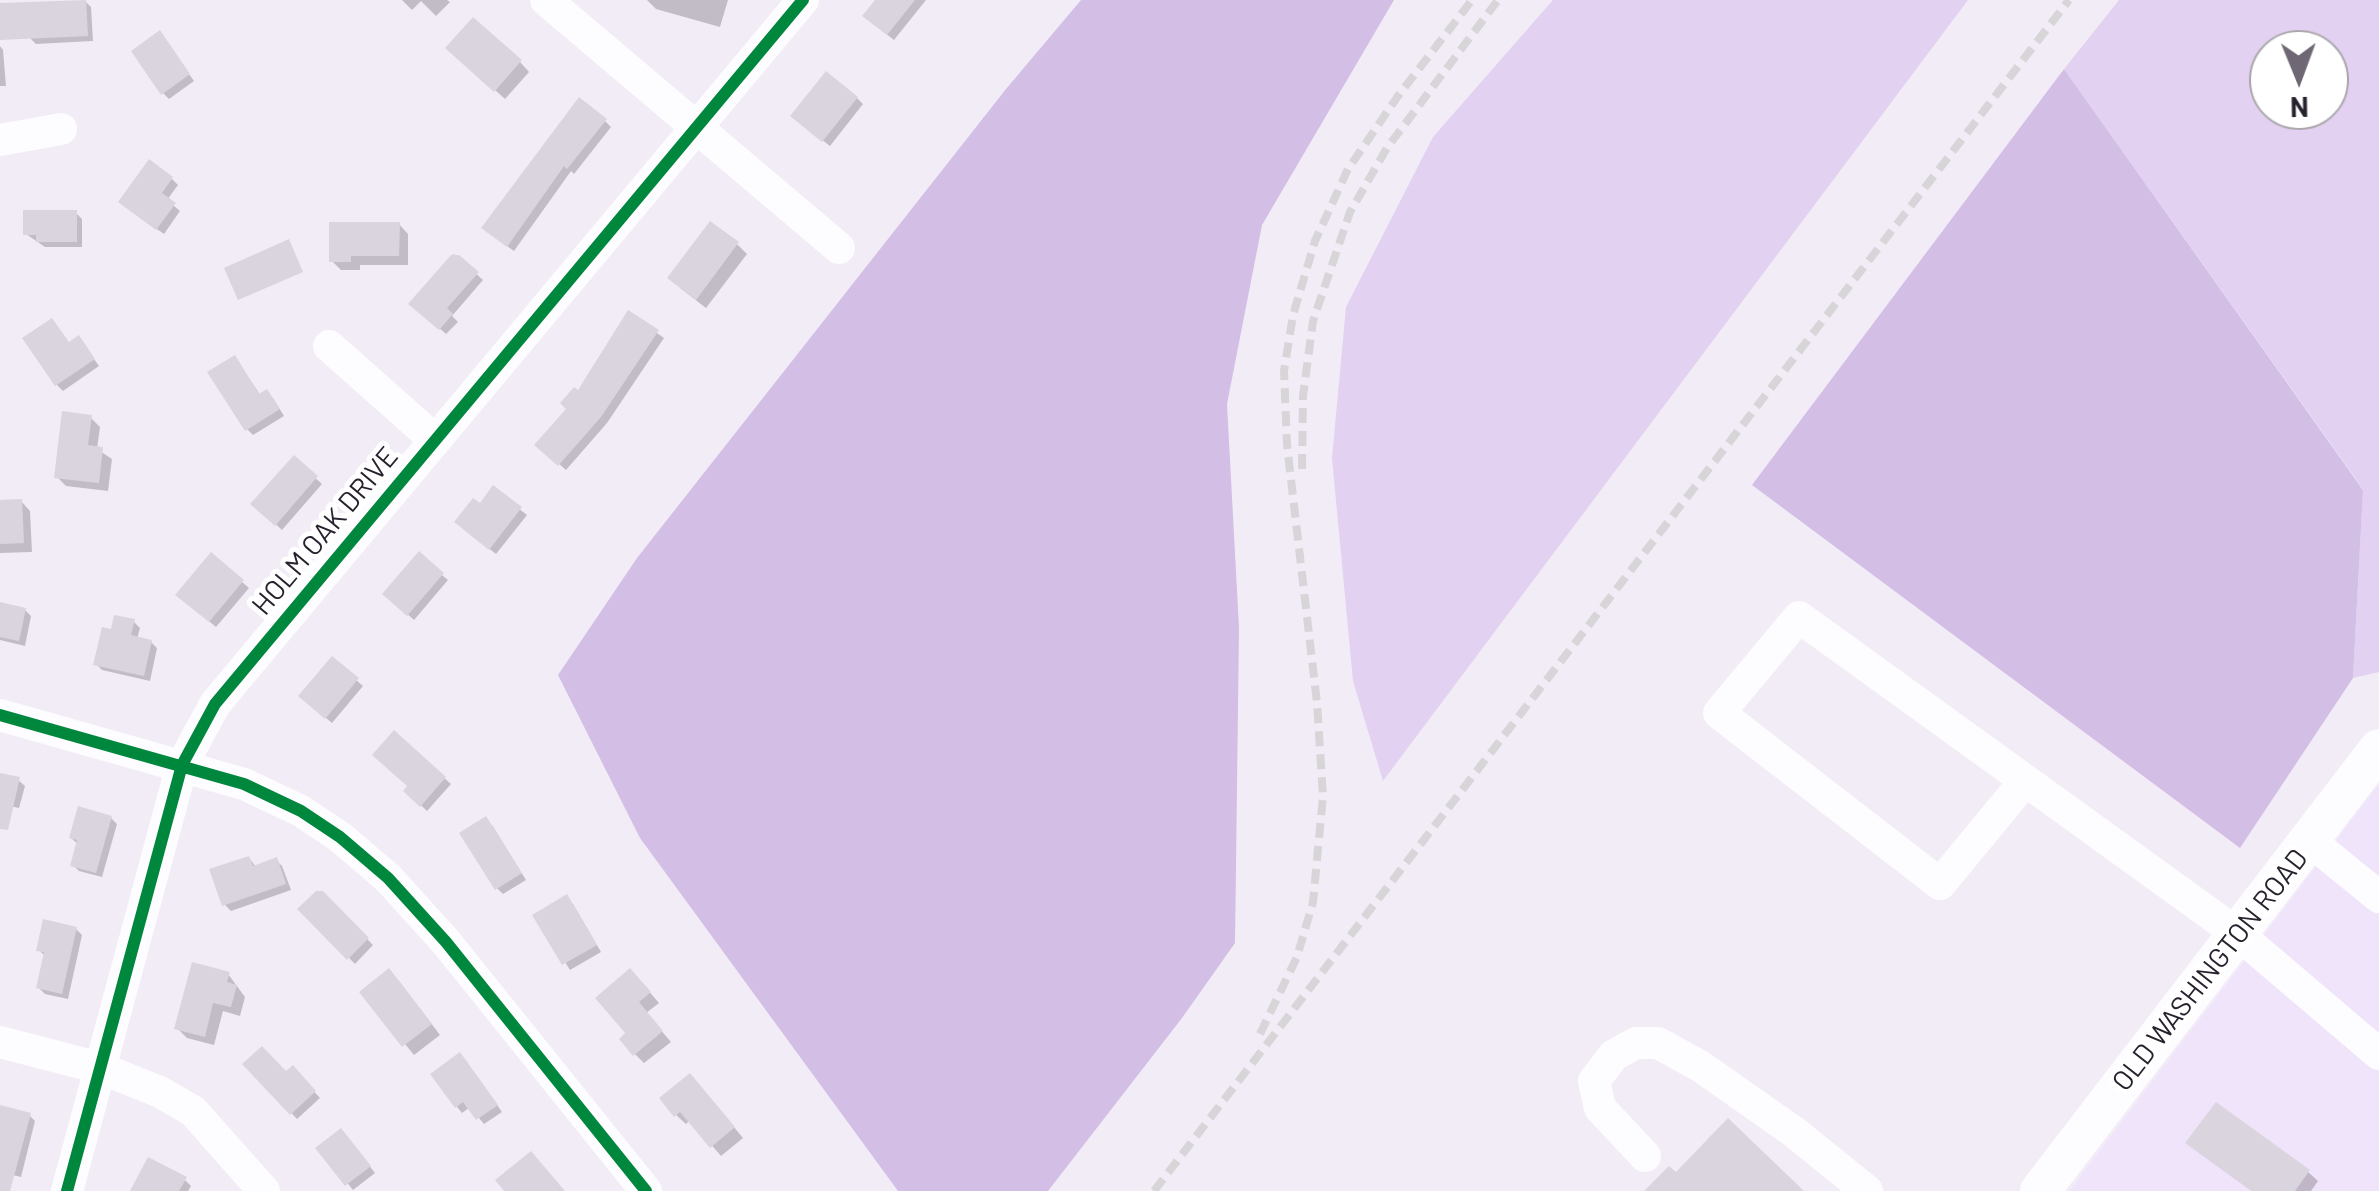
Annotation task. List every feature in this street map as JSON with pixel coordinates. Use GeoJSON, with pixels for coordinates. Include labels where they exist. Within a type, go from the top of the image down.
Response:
{"type":"FeatureCollection","features":[{"type":"Feature","properties":{"kind":"main road","name":"OLD WASHINGTON ROAD"},"geometry":{"type":"LineString","coordinates":[[2040,1191],[2379,749]]}},
{"type":"Feature","properties":{"kind":"street"},"geometry":{"type":"LineString","coordinates":[[546,0],[840,248]]}},
{"type":"Feature","properties":{"kind":"street","name":"HOLM OAK DRIVE"},"geometry":{"type":"LineString","coordinates":[[66,1191],[182,764],[216,704],[803,0]]}},
{"type":"Feature","properties":{"kind":"street"},"geometry":{"type":"LineString","coordinates":[[0,140],[60,129]]}},
{"type":"Feature","properties":{"kind":"street"},"geometry":{"type":"LineString","coordinates":[[329,346],[435,440]]}},
{"type":"Feature","properties":{"kind":"street"},"geometry":{"type":"LineString","coordinates":[[2025,781],[1940,884],[1720,712],[1799,617],[2238,934],[2379,1054]]}},
{"type":"Feature","properties":{"kind":"street"},"geometry":{"type":"LineString","coordinates":[[0,715],[244,784],[327,828],[388,878],[446,942],[646,1191]]}},
{"type":"Feature","properties":{"kind":"street"},"geometry":{"type":"LineString","coordinates":[[2310,840],[2379,897]]}},
{"type":"Feature","properties":{"kind":"street"},"geometry":{"type":"LineString","coordinates":[[0,1042],[100,1068],[160,1092],[194,1111],[264,1191]]}},
{"type":"Feature","properties":{"kind":"street"},"geometry":{"type":"LineString","coordinates":[[1645,1156],[1600,1108],[1594,1081],[1614,1054],[1636,1043],[1658,1043],[1700,1066],[1794,1132],[1867,1191]]}},
{"type":"Feature","properties":{"kind":"shaded area"},"geometry":{"type":"Polygon","coordinates":[[[1081,0],[1394,0],[1262,225],[1227,404],[1239,628],[1235,943],[1048,1191],[898,1191],[640,838],[558,675],[637,558],[1006,89],[1081,0]]]}},
{"type":"Feature","properties":{"kind":"shaded area"},"geometry":{"type":"Polygon","coordinates":[[[1553,0],[1968,0],[1383,781],[1353,681],[1332,458],[1346,307],[1433,137],[1553,0]]]}},
{"type":"Feature","properties":{"kind":"shaded area"},"geometry":{"type":"Polygon","coordinates":[[[2119,0],[2379,0],[2379,672],[2353,678],[2363,489],[2064,69],[2119,0]]]}},
{"type":"Feature","properties":{"kind":"shaded area"},"geometry":{"type":"Polygon","coordinates":[[[2064,69],[2363,490],[2353,678],[2240,848],[1752,485],[2064,69]]]}},
{"type":"Feature","properties":{"kind":"shaded area"},"geometry":{"type":"Polygon","coordinates":[[[2379,784],[2379,1191],[2069,1191],[2379,784]]]}},
{"type":"Feature","properties":{"kind":"building"},"geometry":{"type":"Polygon","coordinates":[[[86,0],[88,36],[0,40],[0,3],[86,0]]]}},
{"type":"Feature","properties":{"kind":"building"},"geometry":{"type":"Polygon","coordinates":[[[875,0],[915,0],[887,35],[862,16],[875,0]]]}},
{"type":"Feature","properties":{"kind":"building"},"geometry":{"type":"Polygon","coordinates":[[[473,17],[522,60],[494,92],[445,48],[473,17]]]}},
{"type":"Feature","properties":{"kind":"building"},"geometry":{"type":"Polygon","coordinates":[[[160,30],[190,74],[161,95],[131,51],[160,30]]]}},
{"type":"Feature","properties":{"kind":"building"},"geometry":{"type":"Polygon","coordinates":[[[826,71],[858,97],[822,142],[790,116],[826,71]]]}},
{"type":"Feature","properties":{"kind":"building"},"geometry":{"type":"Polygon","coordinates":[[[579,97],[607,119],[567,169],[564,166],[507,247],[481,228],[579,97]]]}},
{"type":"Feature","properties":{"kind":"building"},"geometry":{"type":"Polygon","coordinates":[[[149,159],[173,177],[162,193],[176,203],[156,230],[118,202],[149,159]]]}},
{"type":"Feature","properties":{"kind":"building"},"geometry":{"type":"Polygon","coordinates":[[[23,210],[77,210],[77,242],[36,242],[36,235],[23,235],[23,210]]]}},
{"type":"Feature","properties":{"kind":"building"},"geometry":{"type":"Polygon","coordinates":[[[710,221],[739,242],[696,300],[667,278],[710,221]]]}},
{"type":"Feature","properties":{"kind":"building"},"geometry":{"type":"Polygon","coordinates":[[[329,222],[400,222],[399,256],[351,256],[351,262],[329,262],[329,222]]]}},
{"type":"Feature","properties":{"kind":"building"},"geometry":{"type":"Polygon","coordinates":[[[289,239],[303,272],[238,300],[224,268],[289,239]]]}},
{"type":"Feature","properties":{"kind":"building"},"geometry":{"type":"Polygon","coordinates":[[[451,255],[459,255],[479,272],[447,308],[453,314],[439,330],[408,304],[451,255]]]}},
{"type":"Feature","properties":{"kind":"building"},"geometry":{"type":"Polygon","coordinates":[[[628,310],[659,330],[601,417],[558,466],[534,445],[566,409],[560,403],[574,387],[578,390],[628,310]]]}},
{"type":"Feature","properties":{"kind":"building"},"geometry":{"type":"Polygon","coordinates":[[[52,318],[69,342],[79,335],[95,359],[55,386],[22,338],[52,318]]]}},
{"type":"Feature","properties":{"kind":"building"},"geometry":{"type":"Polygon","coordinates":[[[235,355],[259,394],[267,389],[280,409],[245,431],[207,372],[235,355]]]}},
{"type":"Feature","properties":{"kind":"building"},"geometry":{"type":"Polygon","coordinates":[[[62,411],[92,415],[88,445],[103,447],[99,483],[54,478],[62,411]]]}},
{"type":"Feature","properties":{"kind":"building"},"geometry":{"type":"Polygon","coordinates":[[[294,455],[318,476],[275,526],[250,504],[294,455]]]}},
{"type":"Feature","properties":{"kind":"building"},"geometry":{"type":"Polygon","coordinates":[[[493,485],[522,507],[489,550],[454,522],[473,498],[480,503],[493,485]]]}},
{"type":"Feature","properties":{"kind":"building"},"geometry":{"type":"Polygon","coordinates":[[[22,499],[24,543],[0,544],[0,500],[22,499]]]}},
{"type":"Feature","properties":{"kind":"building"},"geometry":{"type":"Polygon","coordinates":[[[419,551],[444,573],[407,616],[382,594],[419,551]]]}},
{"type":"Feature","properties":{"kind":"building"},"geometry":{"type":"Polygon","coordinates":[[[211,552],[244,580],[209,622],[175,595],[211,552]]]}},
{"type":"Feature","properties":{"kind":"building"},"geometry":{"type":"Polygon","coordinates":[[[0,602],[26,608],[19,641],[0,637],[0,602]]]}},
{"type":"Feature","properties":{"kind":"building"},"geometry":{"type":"Polygon","coordinates":[[[114,615],[135,619],[131,635],[152,640],[144,676],[93,665],[102,627],[111,629],[114,615]]]}},
{"type":"Feature","properties":{"kind":"building"},"geometry":{"type":"Polygon","coordinates":[[[332,656],[359,678],[325,719],[298,696],[332,656]]]}},
{"type":"Feature","properties":{"kind":"building"},"geometry":{"type":"Polygon","coordinates":[[[394,730],[446,777],[420,807],[403,791],[407,786],[372,755],[394,730]]]}},
{"type":"Feature","properties":{"kind":"building"},"geometry":{"type":"Polygon","coordinates":[[[0,773],[20,777],[8,830],[0,829],[0,773]]]}},
{"type":"Feature","properties":{"kind":"building"},"geometry":{"type":"Polygon","coordinates":[[[78,806],[112,816],[96,873],[70,866],[77,840],[69,838],[78,806]]]}},
{"type":"Feature","properties":{"kind":"building"},"geometry":{"type":"Polygon","coordinates":[[[486,816],[522,873],[495,890],[459,833],[486,816]]]}},
{"type":"Feature","properties":{"kind":"building"},"geometry":{"type":"Polygon","coordinates":[[[249,856],[253,866],[277,857],[286,884],[222,906],[209,869],[249,856]]]}},
{"type":"Feature","properties":{"kind":"building"},"geometry":{"type":"Polygon","coordinates":[[[316,891],[323,891],[369,938],[347,960],[297,909],[316,891]]]}},
{"type":"Feature","properties":{"kind":"building"},"geometry":{"type":"Polygon","coordinates":[[[567,894],[597,945],[562,965],[532,915],[567,894]]]}},
{"type":"Feature","properties":{"kind":"building"},"geometry":{"type":"Polygon","coordinates":[[[43,919],[77,927],[62,994],[36,988],[44,952],[36,951],[43,919]]]}},
{"type":"Feature","properties":{"kind":"building"},"geometry":{"type":"Polygon","coordinates":[[[192,962],[230,972],[227,982],[237,985],[231,1007],[213,1003],[205,1037],[174,1029],[192,962]]]}},
{"type":"Feature","properties":{"kind":"building"},"geometry":{"type":"Polygon","coordinates":[[[389,968],[432,1024],[402,1047],[359,992],[389,968]]]}},
{"type":"Feature","properties":{"kind":"building"},"geometry":{"type":"Polygon","coordinates":[[[630,968],[651,992],[639,1002],[663,1031],[633,1056],[619,1039],[625,1033],[595,998],[630,968]]]}},
{"type":"Feature","properties":{"kind":"building"},"geometry":{"type":"Polygon","coordinates":[[[262,1046],[286,1071],[293,1065],[316,1091],[290,1115],[242,1064],[262,1046]]]}},
{"type":"Feature","properties":{"kind":"building"},"geometry":{"type":"Polygon","coordinates":[[[460,1052],[498,1105],[476,1120],[463,1102],[455,1108],[430,1074],[460,1052]]]}},
{"type":"Feature","properties":{"kind":"building"},"geometry":{"type":"Polygon","coordinates":[[[690,1073],[735,1127],[710,1148],[680,1112],[674,1117],[659,1098],[690,1073]]]}},
{"type":"Feature","properties":{"kind":"building"},"geometry":{"type":"Polygon","coordinates":[[[2216,1102],[2310,1170],[2295,1191],[2252,1191],[2185,1143],[2216,1102]]]}},
{"type":"Feature","properties":{"kind":"building"},"geometry":{"type":"Polygon","coordinates":[[[0,1105],[31,1113],[10,1191],[0,1191],[0,1105]]]}},
{"type":"Feature","properties":{"kind":"building"},"geometry":{"type":"Polygon","coordinates":[[[1728,1118],[1804,1191],[1644,1191],[1669,1166],[1676,1172],[1728,1118]]]}},
{"type":"Feature","properties":{"kind":"building"},"geometry":{"type":"Polygon","coordinates":[[[341,1128],[371,1166],[345,1186],[315,1148],[341,1128]]]}},
{"type":"Feature","properties":{"kind":"building"},"geometry":{"type":"Polygon","coordinates":[[[531,1151],[565,1191],[504,1191],[495,1180],[531,1151]]]}},
{"type":"Feature","properties":{"kind":"building"},"geometry":{"type":"Polygon","coordinates":[[[148,1157],[187,1177],[179,1191],[130,1191],[148,1157]]]}},
{"type":"Feature","properties":{"kind":"railway"},"geometry":{"type":"LineString","coordinates":[[1260,1034],[1297,957],[1313,902],[1323,796],[1317,703],[1287,445],[1284,371],[1293,315],[1315,241],[1348,169],[1472,0]]}},
{"type":"Feature","properties":{"kind":"railway"},"geometry":{"type":"LineString","coordinates":[[1302,469],[1303,396],[1313,321],[1350,212],[1387,148],[1498,0]]}},
{"type":"Feature","properties":{"kind":"railway"},"geometry":{"type":"LineString","coordinates":[[1154,1191],[2069,0]]}},
{"type":"Feature","properties":{"kind":"cycle path"},"geometry":{"type":"LineString","coordinates":[[67,1191],[182,765],[215,704],[803,0]]}},
{"type":"Feature","properties":{"kind":"cycle path"},"geometry":{"type":"LineString","coordinates":[[0,715],[244,784],[301,811],[340,837],[388,878],[446,942],[646,1191]]}}]}
